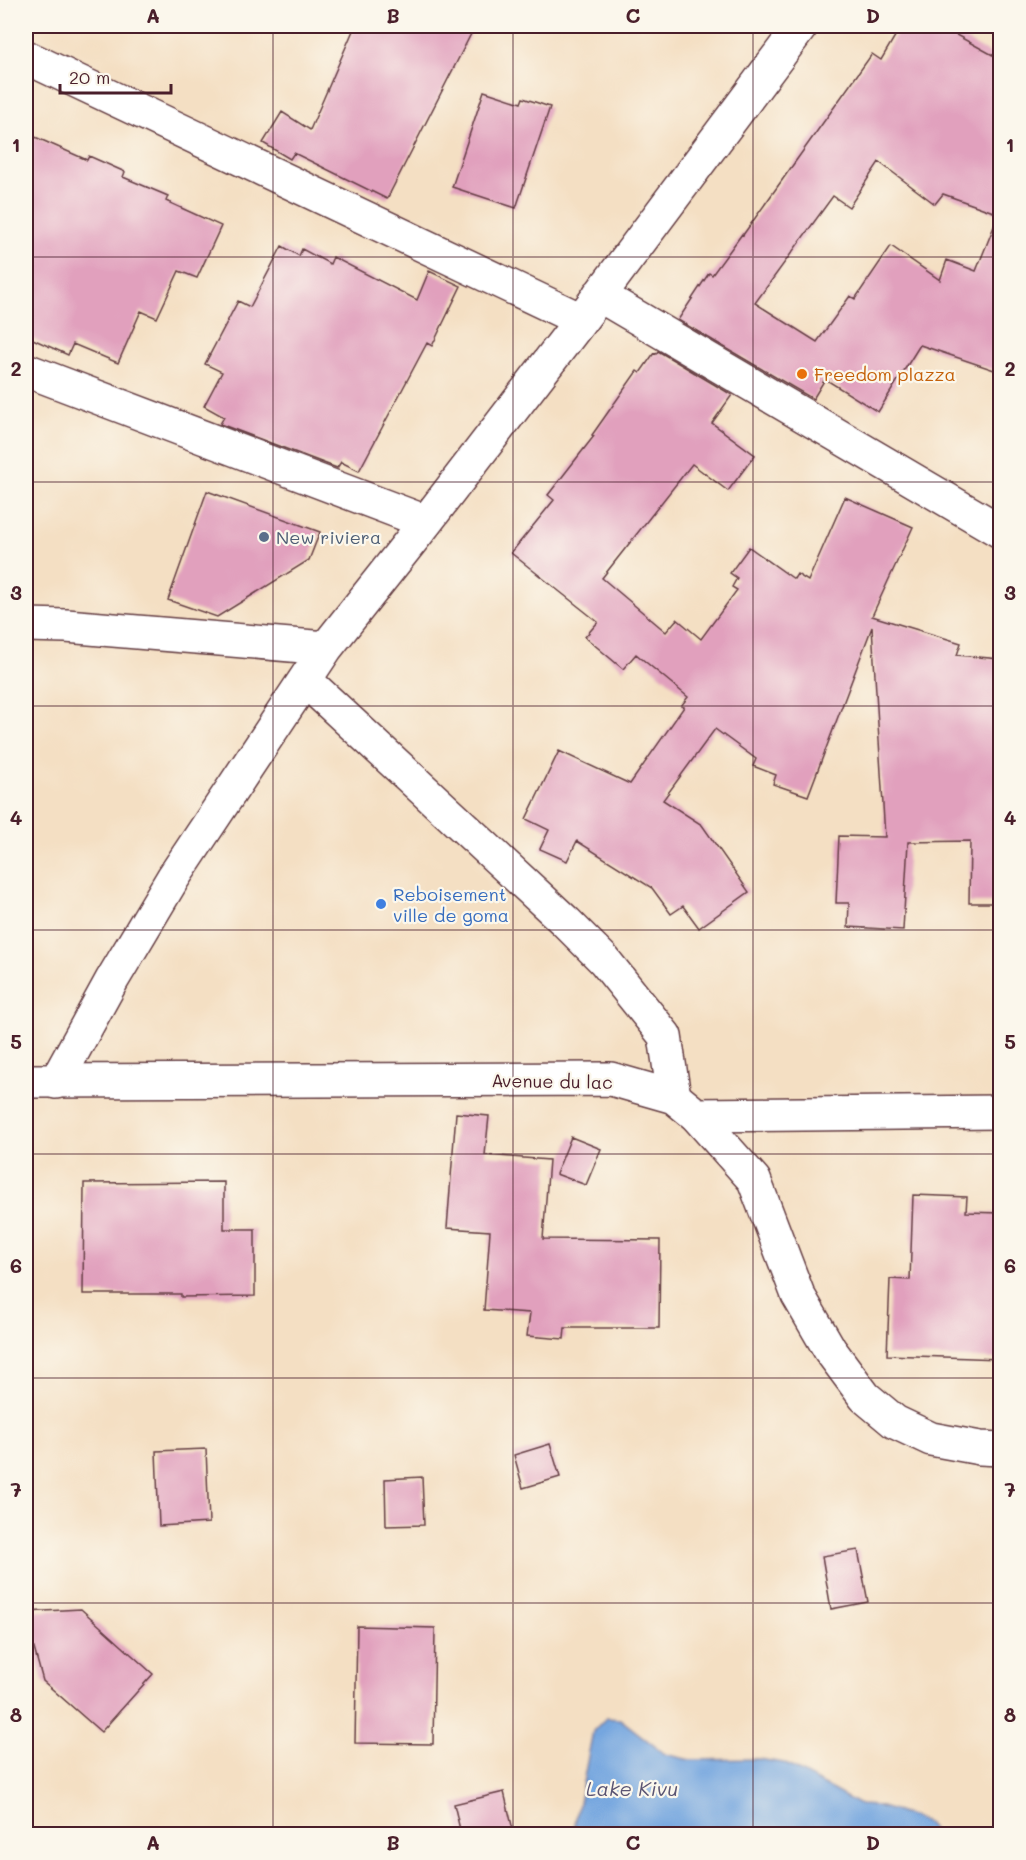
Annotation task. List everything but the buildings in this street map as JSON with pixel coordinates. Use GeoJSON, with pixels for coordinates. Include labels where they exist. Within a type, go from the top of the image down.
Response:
{"type":"FeatureCollection","features":[{"type":"Feature","properties":{"kind":"street"},"geometry":{"type":"LineString","coordinates":[[41,1082],[112,980],[173,878],[326,648],[590,308],[801,26]]}},
{"type":"Feature","properties":{"kind":"street"},"geometry":{"type":"LineString","coordinates":[[26,57],[590,308],[1000,531]]}},
{"type":"Feature","properties":{"kind":"street"},"geometry":{"type":"LineString","coordinates":[[26,370],[426,522]]}},
{"type":"Feature","properties":{"kind":"street"},"geometry":{"type":"LineString","coordinates":[[26,625],[66,626],[326,648]]}},
{"type":"Feature","properties":{"kind":"street"},"geometry":{"type":"LineString","coordinates":[[305,680],[566,922],[604,960],[665,1036],[685,1106],[754,1180],[798,1295],[830,1350],[865,1398],[895,1422],[931,1439],[980,1448],[1000,1449]]}},
{"type":"Feature","properties":{"kind":"street","name":"Avenue du lac"},"geometry":{"type":"LineString","coordinates":[[41,1082],[611,1079],[685,1106],[1000,1112]]}},
{"type":"Feature","properties":{"kind":"water","name":"Lake Kivu"},"geometry":{"type":"Polygon","coordinates":[[[606,1718],[620,1719],[665,1754],[690,1760],[758,1759],[784,1763],[860,1805],[878,1806],[927,1823],[936,1834],[573,1834],[593,1731],[606,1718]]]}},
{"type":"Feature","properties":{"kind":"place","name":"Freedom plazza"},"geometry":{"type":"Point","coordinates":[802,374]}},
{"type":"Feature","properties":{"kind":"place","name":"New riviera"},"geometry":{"type":"Point","coordinates":[264,537]}},
{"type":"Feature","properties":{"kind":"place","name":"Reboisement ville de goma"},"geometry":{"type":"Point","coordinates":[381,904]}}]}
